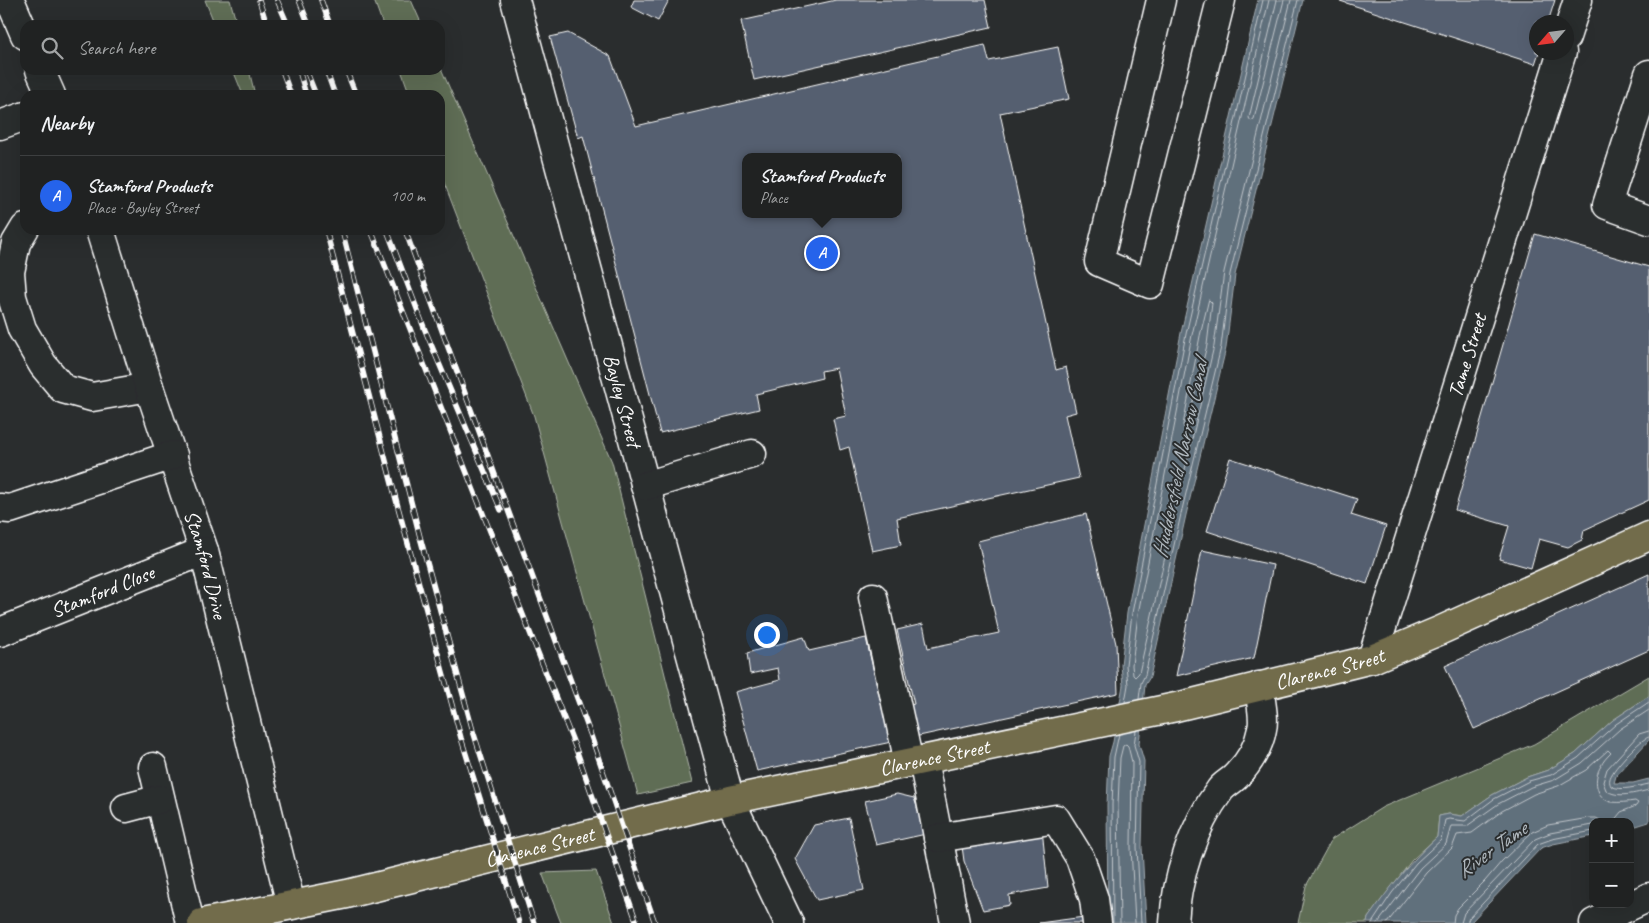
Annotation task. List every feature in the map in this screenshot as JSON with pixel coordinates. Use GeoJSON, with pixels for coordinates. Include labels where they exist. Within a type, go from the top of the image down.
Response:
{"type":"FeatureCollection","features":[{"type":"Feature","properties":{"kind":"main road","name":"Clarence Street"},"geometry":{"type":"LineString","coordinates":[[202,923],[354,892],[730,800],[1176,706],[1372,659],[1439,631],[1649,536]]}},
{"type":"Feature","properties":{"kind":"street","name":"Bayley Street"},"geometry":{"type":"LineString","coordinates":[[515,0],[730,800],[789,923]]}},
{"type":"Feature","properties":{"kind":"street"},"geometry":{"type":"LineString","coordinates":[[1161,0],[1099,262],[1150,284],[1221,0]]}},
{"type":"Feature","properties":{"kind":"street"},"geometry":{"type":"LineString","coordinates":[[1573,15],[1578,0]]}},
{"type":"Feature","properties":{"kind":"street"},"geometry":{"type":"LineString","coordinates":[[7,5],[20,27]]}},
{"type":"Feature","properties":{"kind":"street","name":"Tame Street"},"geometry":{"type":"LineString","coordinates":[[1372,659],[1559,60]]}},
{"type":"Feature","properties":{"kind":"street"},"geometry":{"type":"LineString","coordinates":[[1649,74],[1607,205],[1649,220]]}},
{"type":"Feature","properties":{"kind":"street"},"geometry":{"type":"LineString","coordinates":[[42,75],[49,90]]}},
{"type":"Feature","properties":{"kind":"street"},"geometry":{"type":"LineString","coordinates":[[0,125],[20,118]]}},
{"type":"Feature","properties":{"kind":"street"},"geometry":{"type":"LineString","coordinates":[[21,235],[16,243],[10,272],[12,297],[22,329],[43,365],[63,389],[92,397],[150,387]]}},
{"type":"Feature","properties":{"kind":"street","name":"Stamford Drive"},"geometry":{"type":"LineString","coordinates":[[102,235],[204,551],[291,905]]}},
{"type":"Feature","properties":{"kind":"street"},"geometry":{"type":"LineString","coordinates":[[645,486],[752,454]]}},
{"type":"Feature","properties":{"kind":"street"},"geometry":{"type":"LineString","coordinates":[[0,508],[10,509],[173,455]]}},
{"type":"Feature","properties":{"kind":"street","name":"Stamford Close"},"geometry":{"type":"LineString","coordinates":[[0,632],[204,551]]}},
{"type":"Feature","properties":{"kind":"street"},"geometry":{"type":"LineString","coordinates":[[873,597],[938,838],[955,923]]}},
{"type":"Feature","properties":{"kind":"street"},"geometry":{"type":"LineString","coordinates":[[1174,923],[1175,904],[1188,852],[1202,819],[1221,788],[1236,776],[1252,756],[1263,727],[1259,686]]}},
{"type":"Feature","properties":{"kind":"street"},"geometry":{"type":"LineString","coordinates":[[153,767],[190,923]]}},
{"type":"Feature","properties":{"kind":"street"},"geometry":{"type":"LineString","coordinates":[[126,808],[160,799]]}},
{"type":"Feature","properties":{"kind":"street"},"geometry":{"type":"LineString","coordinates":[[938,838],[1056,819],[1080,858],[1094,899],[1097,923]]}},
{"type":"Feature","properties":{"kind":"street"},"geometry":{"type":"LineString","coordinates":[[1594,923],[1649,897]]}},
{"type":"Feature","properties":{"kind":"green space"},"geometry":{"type":"Polygon","coordinates":[[[205,0],[230,0],[236,20],[213,20],[205,0]]]}},
{"type":"Feature","properties":{"kind":"green space"},"geometry":{"type":"Polygon","coordinates":[[[374,0],[411,0],[420,20],[381,20],[374,0]]]}},
{"type":"Feature","properties":{"kind":"green space"},"geometry":{"type":"Polygon","coordinates":[[[235,75],[250,75],[254,90],[241,90],[235,75]]]}},
{"type":"Feature","properties":{"kind":"green space"},"geometry":{"type":"Polygon","coordinates":[[[403,75],[444,75],[612,462],[692,783],[638,795],[534,416],[445,185],[445,90],[408,90],[403,75]]]}},
{"type":"Feature","properties":{"kind":"green space"},"geometry":{"type":"Polygon","coordinates":[[[1649,676],[1649,696],[1613,720],[1575,754],[1548,770],[1527,777],[1492,795],[1462,816],[1449,814],[1439,816],[1437,837],[1412,860],[1368,918],[1367,923],[1298,923],[1306,886],[1332,839],[1383,807],[1534,744],[1649,676]]]}},
{"type":"Feature","properties":{"kind":"green space"},"geometry":{"type":"Polygon","coordinates":[[[596,871],[614,923],[561,923],[542,873],[596,871]]]}},
{"type":"Feature","properties":{"kind":"water","name":"Huddersfield Narrow Canal"},"geometry":{"type":"Polygon","coordinates":[[[1258,0],[1303,0],[1235,275],[1226,348],[1150,677],[1145,685],[1139,744],[1144,761],[1142,847],[1146,923],[1108,923],[1107,805],[1109,756],[1123,685],[1121,665],[1127,613],[1181,333],[1258,0]]]}},
{"type":"Feature","properties":{"kind":"water","name":"River Tame"},"geometry":{"type":"Polygon","coordinates":[[[1649,696],[1649,740],[1616,776],[1614,783],[1633,783],[1649,779],[1649,822],[1634,827],[1634,818],[1589,818],[1589,837],[1541,848],[1470,923],[1367,923],[1368,918],[1392,885],[1437,837],[1439,816],[1449,814],[1462,816],[1492,795],[1527,777],[1548,770],[1575,754],[1613,720],[1649,696]]]}},
{"type":"Feature","properties":{"kind":"building"},"geometry":{"type":"Polygon","coordinates":[[[634,0],[669,0],[658,21],[631,7],[634,0]]]}},
{"type":"Feature","properties":{"kind":"building"},"geometry":{"type":"Polygon","coordinates":[[[836,0],[985,0],[991,27],[754,80],[741,21],[836,0]]]}},
{"type":"Feature","properties":{"kind":"building"},"geometry":{"type":"Polygon","coordinates":[[[1337,0],[1555,0],[1550,15],[1529,15],[1529,60],[1536,60],[1535,64],[1337,0]]]}},
{"type":"Feature","properties":{"kind":"building"},"geometry":{"type":"Polygon","coordinates":[[[568,33],[610,56],[636,126],[985,45],[989,61],[1058,47],[1069,99],[1000,113],[1056,370],[1066,367],[1076,412],[1065,415],[1079,478],[897,518],[901,545],[872,551],[849,447],[840,450],[833,419],[846,416],[836,368],[821,371],[822,378],[756,394],[759,409],[660,433],[583,136],[578,138],[550,37],[568,33]]]}},
{"type":"Feature","properties":{"kind":"building"},"geometry":{"type":"Polygon","coordinates":[[[1535,234],[1649,267],[1649,500],[1584,530],[1582,540],[1568,547],[1539,539],[1531,568],[1499,559],[1509,526],[1455,510],[1535,234]]]}},
{"type":"Feature","properties":{"kind":"building"},"geometry":{"type":"Polygon","coordinates":[[[1230,458],[1357,499],[1351,515],[1386,526],[1367,584],[1207,531],[1230,458]]]}},
{"type":"Feature","properties":{"kind":"building"},"geometry":{"type":"Polygon","coordinates":[[[1086,514],[1116,644],[1118,693],[757,771],[735,692],[780,680],[778,668],[750,674],[747,653],[804,637],[809,651],[866,638],[883,712],[914,704],[897,630],[923,624],[928,648],[999,633],[978,541],[1086,514]]]}},
{"type":"Feature","properties":{"kind":"building"},"geometry":{"type":"Polygon","coordinates":[[[1202,550],[1273,565],[1254,658],[1176,676],[1202,550]]]}},
{"type":"Feature","properties":{"kind":"building"},"geometry":{"type":"Polygon","coordinates":[[[1649,574],[1649,650],[1474,729],[1445,666],[1649,574]]]}},
{"type":"Feature","properties":{"kind":"building"},"geometry":{"type":"Polygon","coordinates":[[[897,794],[914,798],[926,834],[876,845],[865,801],[897,794]]]}},
{"type":"Feature","properties":{"kind":"building"},"geometry":{"type":"Polygon","coordinates":[[[849,818],[864,890],[817,900],[795,859],[814,825],[849,818]]]}},
{"type":"Feature","properties":{"kind":"building"},"geometry":{"type":"Polygon","coordinates":[[[1042,829],[1048,888],[1009,895],[1010,905],[983,910],[964,861],[961,839],[1042,829]]]}},
{"type":"Feature","properties":{"kind":"building"},"geometry":{"type":"Polygon","coordinates":[[[1084,917],[1085,923],[1039,923],[1084,917]]]}},
{"type":"Feature","properties":{"kind":"railway"},"geometry":{"type":"LineString","coordinates":[[259,0],[265,20]]}},
{"type":"Feature","properties":{"kind":"railway"},"geometry":{"type":"LineString","coordinates":[[277,0],[286,20]]}},
{"type":"Feature","properties":{"kind":"railway"},"geometry":{"type":"LineString","coordinates":[[299,0],[307,20]]}},
{"type":"Feature","properties":{"kind":"railway"},"geometry":{"type":"LineString","coordinates":[[321,0],[328,20]]}},
{"type":"Feature","properties":{"kind":"railway"},"geometry":{"type":"LineString","coordinates":[[284,75],[289,90]]}},
{"type":"Feature","properties":{"kind":"railway"},"geometry":{"type":"LineString","coordinates":[[300,75],[305,90]]}},
{"type":"Feature","properties":{"kind":"railway"},"geometry":{"type":"LineString","coordinates":[[308,75],[314,90]]}},
{"type":"Feature","properties":{"kind":"railway"},"geometry":{"type":"LineString","coordinates":[[328,75],[333,90]]}},
{"type":"Feature","properties":{"kind":"railway"},"geometry":{"type":"LineString","coordinates":[[348,75],[354,90]]}},
{"type":"Feature","properties":{"kind":"railway"},"geometry":{"type":"LineString","coordinates":[[327,235],[398,507],[461,738],[519,923]]}},
{"type":"Feature","properties":{"kind":"railway"},"geometry":{"type":"LineString","coordinates":[[343,235],[420,537],[473,731],[534,923]]}},
{"type":"Feature","properties":{"kind":"railway"},"geometry":{"type":"LineString","coordinates":[[373,235],[576,749],[637,923]]}},
{"type":"Feature","properties":{"kind":"railway"},"geometry":{"type":"LineString","coordinates":[[389,235],[425,330],[501,510]]}},
{"type":"Feature","properties":{"kind":"railway"},"geometry":{"type":"LineString","coordinates":[[407,235],[591,736],[655,923]]}},
{"type":"Feature","properties":{"kind":"place","name":"Stamford Products"},"geometry":{"type":"Point","coordinates":[822,253]}}]}
